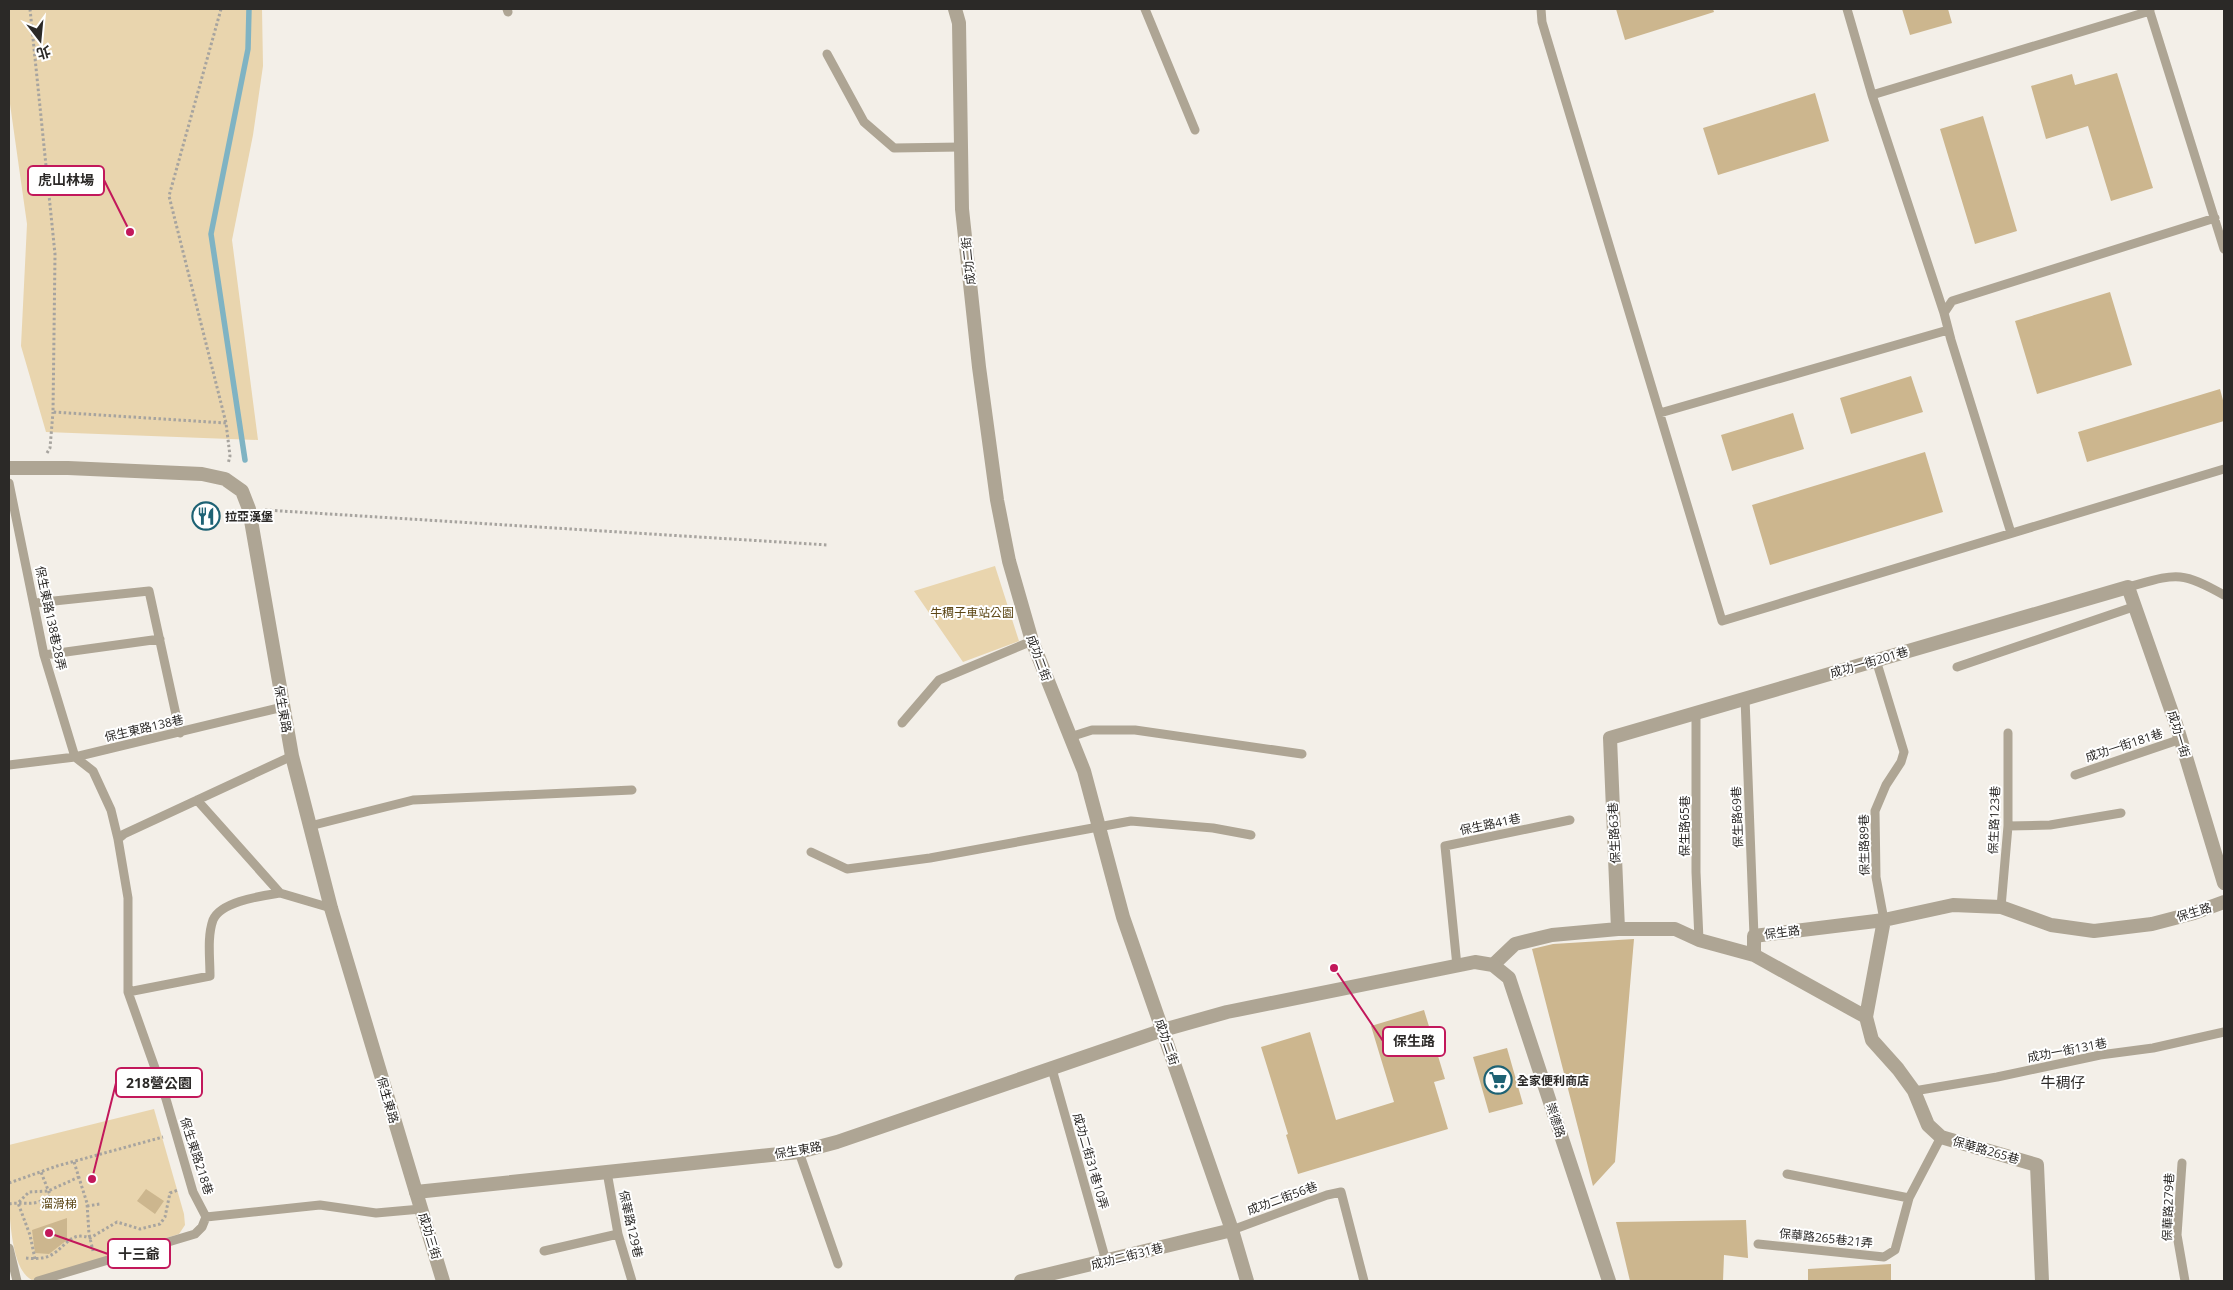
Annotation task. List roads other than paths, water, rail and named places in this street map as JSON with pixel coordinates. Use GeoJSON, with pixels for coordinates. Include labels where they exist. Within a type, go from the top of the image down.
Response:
{"type":"FeatureCollection","features":[{"type":"Feature","properties":{"kind":"street","name":"成功二街"},"geometry":{"type":"LineString","coordinates":[[955,9],[959,23],[963,219],[979,367],[997,500],[1009,561],[1032,641],[1084,771],[1123,917],[1232,1230],[1247,1281]]}},
{"type":"Feature","properties":{"kind":"street","name":"保生東路"},"geometry":{"type":"LineString","coordinates":[[9,468],[38,467],[202,474],[225,480],[242,492],[249,509],[292,756],[331,908],[416,1192],[799,1152],[837,1142],[1163,1030]]}},
{"type":"Feature","properties":{"kind":"street","name":"成功一街"},"geometry":{"type":"LineString","coordinates":[[2128,586],[2181,739],[2224,883]]}},
{"type":"Feature","properties":{"kind":"street","name":"成功一街201巷"},"geometry":{"type":"LineString","coordinates":[[1610,738],[2128,586]]}},
{"type":"Feature","properties":{"kind":"street","name":"保生路63巷"},"geometry":{"type":"LineString","coordinates":[[1610,738],[1618,929]]}},
{"type":"Feature","properties":{"kind":"street","name":"保生路"},"geometry":{"type":"LineString","coordinates":[[1493,965],[1515,944],[1552,934],[1618,929],[1675,929],[1699,940],[1754,955],[1754,936],[1884,920],[1953,905],[2001,907],[2051,925],[2094,931],[2152,924],[2194,913],[2224,902]]}},
{"type":"Feature","properties":{"kind":"street","name":"保華路265巷"},"geometry":{"type":"LineString","coordinates":[[1884,920],[1866,1017],[1872,1040],[1914,1090],[1928,1125],[1941,1137],[2037,1165],[2042,1281]]}},
{"type":"Feature","properties":{"kind":"street"},"geometry":{"type":"LineString","coordinates":[[1754,955],[1866,1017]]}},
{"type":"Feature","properties":{"kind":"street"},"geometry":{"type":"LineString","coordinates":[[1163,1030],[1227,1012],[1475,962],[1493,965]]}},
{"type":"Feature","properties":{"kind":"street","name":"崇德路"},"geometry":{"type":"LineString","coordinates":[[1493,965],[1509,978],[1609,1281]]}},
{"type":"Feature","properties":{"kind":"street","name":"成功三街"},"geometry":{"type":"LineString","coordinates":[[416,1192],[443,1281]]}},
{"type":"Feature","properties":{"kind":"street","name":"成功二街31巷"},"geometry":{"type":"LineString","coordinates":[[1025,1281],[1232,1230]]}},
{"type":"Feature","properties":{"kind":"lane"},"geometry":{"type":"LineString","coordinates":[[1145,9],[1194,130]]}},
{"type":"Feature","properties":{"kind":"lane"},"geometry":{"type":"LineString","coordinates":[[1541,9],[1542,22],[1570,117],[1722,621],[2224,469]]}},
{"type":"Feature","properties":{"kind":"lane"},"geometry":{"type":"LineString","coordinates":[[1846,9],[1872,95],[1944,313],[2011,533]]}},
{"type":"Feature","properties":{"kind":"lane"},"geometry":{"type":"LineString","coordinates":[[1872,95],[2150,10],[2224,249]]}},
{"type":"Feature","properties":{"kind":"lane"},"geometry":{"type":"LineString","coordinates":[[827,54],[864,122],[894,148],[961,147]]}},
{"type":"Feature","properties":{"kind":"lane"},"geometry":{"type":"LineString","coordinates":[[1944,313],[1952,301],[2215,218]]}},
{"type":"Feature","properties":{"kind":"lane"},"geometry":{"type":"LineString","coordinates":[[1660,413],[1948,330]]}},
{"type":"Feature","properties":{"kind":"lane","name":"保生東路138巷28弄"},"geometry":{"type":"LineString","coordinates":[[9,483],[35,602],[44,655],[74,757]]}},
{"type":"Feature","properties":{"kind":"lane"},"geometry":{"type":"LineString","coordinates":[[2128,586],[2170,576],[2185,576],[2198,580],[2224,595]]}},
{"type":"Feature","properties":{"kind":"lane"},"geometry":{"type":"LineString","coordinates":[[35,602],[149,591],[180,732]]}},
{"type":"Feature","properties":{"kind":"lane"},"geometry":{"type":"LineString","coordinates":[[1956,667],[2136,606]]}},
{"type":"Feature","properties":{"kind":"lane"},"geometry":{"type":"LineString","coordinates":[[44,655],[160,639]]}},
{"type":"Feature","properties":{"kind":"lane"},"geometry":{"type":"LineString","coordinates":[[902,723],[939,680],[1032,641]]}},
{"type":"Feature","properties":{"kind":"lane","name":"保生路89巷"},"geometry":{"type":"LineString","coordinates":[[1876,660],[1904,752],[1901,762],[1886,785],[1875,811],[1876,877],[1884,920]]}},
{"type":"Feature","properties":{"kind":"lane","name":"保生路69巷"},"geometry":{"type":"LineString","coordinates":[[1745,698],[1754,936]]}},
{"type":"Feature","properties":{"kind":"lane","name":"保生東路138巷"},"geometry":{"type":"LineString","coordinates":[[9,765],[74,757],[283,707]]}},
{"type":"Feature","properties":{"kind":"lane","name":"保生路65巷"},"geometry":{"type":"LineString","coordinates":[[1696,712],[1696,872],[1699,940]]}},
{"type":"Feature","properties":{"kind":"lane"},"geometry":{"type":"LineString","coordinates":[[1070,737],[1092,730],[1135,730],[1302,754]]}},
{"type":"Feature","properties":{"kind":"lane","name":"保生路123巷"},"geometry":{"type":"LineString","coordinates":[[2001,907],[2008,826],[2008,733]]}},
{"type":"Feature","properties":{"kind":"lane","name":"成功一街181巷"},"geometry":{"type":"LineString","coordinates":[[2075,775],[2181,739]]}},
{"type":"Feature","properties":{"kind":"lane"},"geometry":{"type":"LineString","coordinates":[[118,839],[124,834],[292,756]]}},
{"type":"Feature","properties":{"kind":"lane","name":"保生東路218巷"},"geometry":{"type":"LineString","coordinates":[[74,757],[94,771],[111,810],[128,898],[128,992],[166,1099],[191,1187],[206,1217]]}},
{"type":"Feature","properties":{"kind":"lane"},"geometry":{"type":"LineString","coordinates":[[310,826],[413,800],[632,790]]}},
{"type":"Feature","properties":{"kind":"lane"},"geometry":{"type":"LineString","coordinates":[[197,800],[280,893]]}},
{"type":"Feature","properties":{"kind":"lane"},"geometry":{"type":"LineString","coordinates":[[2008,826],[2050,825],[2121,813]]}},
{"type":"Feature","properties":{"kind":"lane","name":"保生路41巷"},"geometry":{"type":"LineString","coordinates":[[1457,966],[1445,846],[1570,820]]}},
{"type":"Feature","properties":{"kind":"lane"},"geometry":{"type":"LineString","coordinates":[[811,852],[847,869],[930,858],[1131,821],[1213,828],[1251,835]]}},
{"type":"Feature","properties":{"kind":"lane"},"geometry":{"type":"LineString","coordinates":[[128,992],[210,976],[210,936],[214,919],[224,907],[263,895],[280,893],[331,908]]}},
{"type":"Feature","properties":{"kind":"lane","name":"成功一街131巷"},"geometry":{"type":"LineString","coordinates":[[1914,1090],[1998,1077],[2100,1055],[2153,1048],[2224,1032]]}},
{"type":"Feature","properties":{"kind":"lane","name":"成功二街31巷10弄"},"geometry":{"type":"LineString","coordinates":[[1052,1069],[1106,1261]]}},
{"type":"Feature","properties":{"kind":"lane","name":"保華路265巷21弄"},"geometry":{"type":"LineString","coordinates":[[1758,1244],[1884,1257],[1896,1250],[1909,1198],[1941,1137]]}},
{"type":"Feature","properties":{"kind":"lane"},"geometry":{"type":"LineString","coordinates":[[799,1152],[838,1264]]}},
{"type":"Feature","properties":{"kind":"lane","name":"保華路279巷"},"geometry":{"type":"LineString","coordinates":[[2182,1163],[2177,1235],[2185,1281]]}},
{"type":"Feature","properties":{"kind":"lane","name":"保華路129巷"},"geometry":{"type":"LineString","coordinates":[[607,1172],[618,1234],[632,1281]]}},
{"type":"Feature","properties":{"kind":"lane"},"geometry":{"type":"LineString","coordinates":[[1787,1174],[1909,1198]]}},
{"type":"Feature","properties":{"kind":"lane","name":"成功二街56巷"},"geometry":{"type":"LineString","coordinates":[[1232,1230],[1327,1195],[1341,1192],[1364,1281]]}},
{"type":"Feature","properties":{"kind":"lane"},"geometry":{"type":"LineString","coordinates":[[38,1281],[195,1234],[202,1227],[206,1217],[320,1205],[376,1213],[421,1209]]}},
{"type":"Feature","properties":{"kind":"lane"},"geometry":{"type":"LineString","coordinates":[[544,1251],[618,1234]]}},
{"type":"Feature","properties":{"kind":"lane"},"geometry":{"type":"LineString","coordinates":[[10,1252],[17,1281]]}},
{"type":"Feature","properties":{"kind":"waterway"},"geometry":{"type":"LineString","coordinates":[[245,460],[211,234],[248,49],[249,9]]}},
{"type":"Feature","properties":{"kind":"place","name":"虎山林場"},"geometry":{"type":"Point","coordinates":[130,232]}},
{"type":"Feature","properties":{"kind":"place","name":"拉亞漢堡"},"geometry":{"type":"Point","coordinates":[206,516]}},
{"type":"Feature","properties":{"kind":"place","name":"保生路"},"geometry":{"type":"Point","coordinates":[1334,968]}},
{"type":"Feature","properties":{"kind":"place","name":"全家便利商店"},"geometry":{"type":"Point","coordinates":[1498,1080]}},
{"type":"Feature","properties":{"kind":"place","name":"218營公園"},"geometry":{"type":"Point","coordinates":[92,1179]}},
{"type":"Feature","properties":{"kind":"place","name":"十三爺"},"geometry":{"type":"Point","coordinates":[49,1233]}},
{"type":"Feature","properties":{"kind":"district","name":"牛稠仔"},"geometry":{"type":"Point","coordinates":[2063,1082]}},
{"type":"Feature","properties":{"kind":"park label","name":"牛稠子車站公園"},"geometry":{"type":"Point","coordinates":[972,612]}},
{"type":"Feature","properties":{"kind":"park label","name":"溜滑梯"},"geometry":{"type":"Point","coordinates":[59,1203]}}]}
